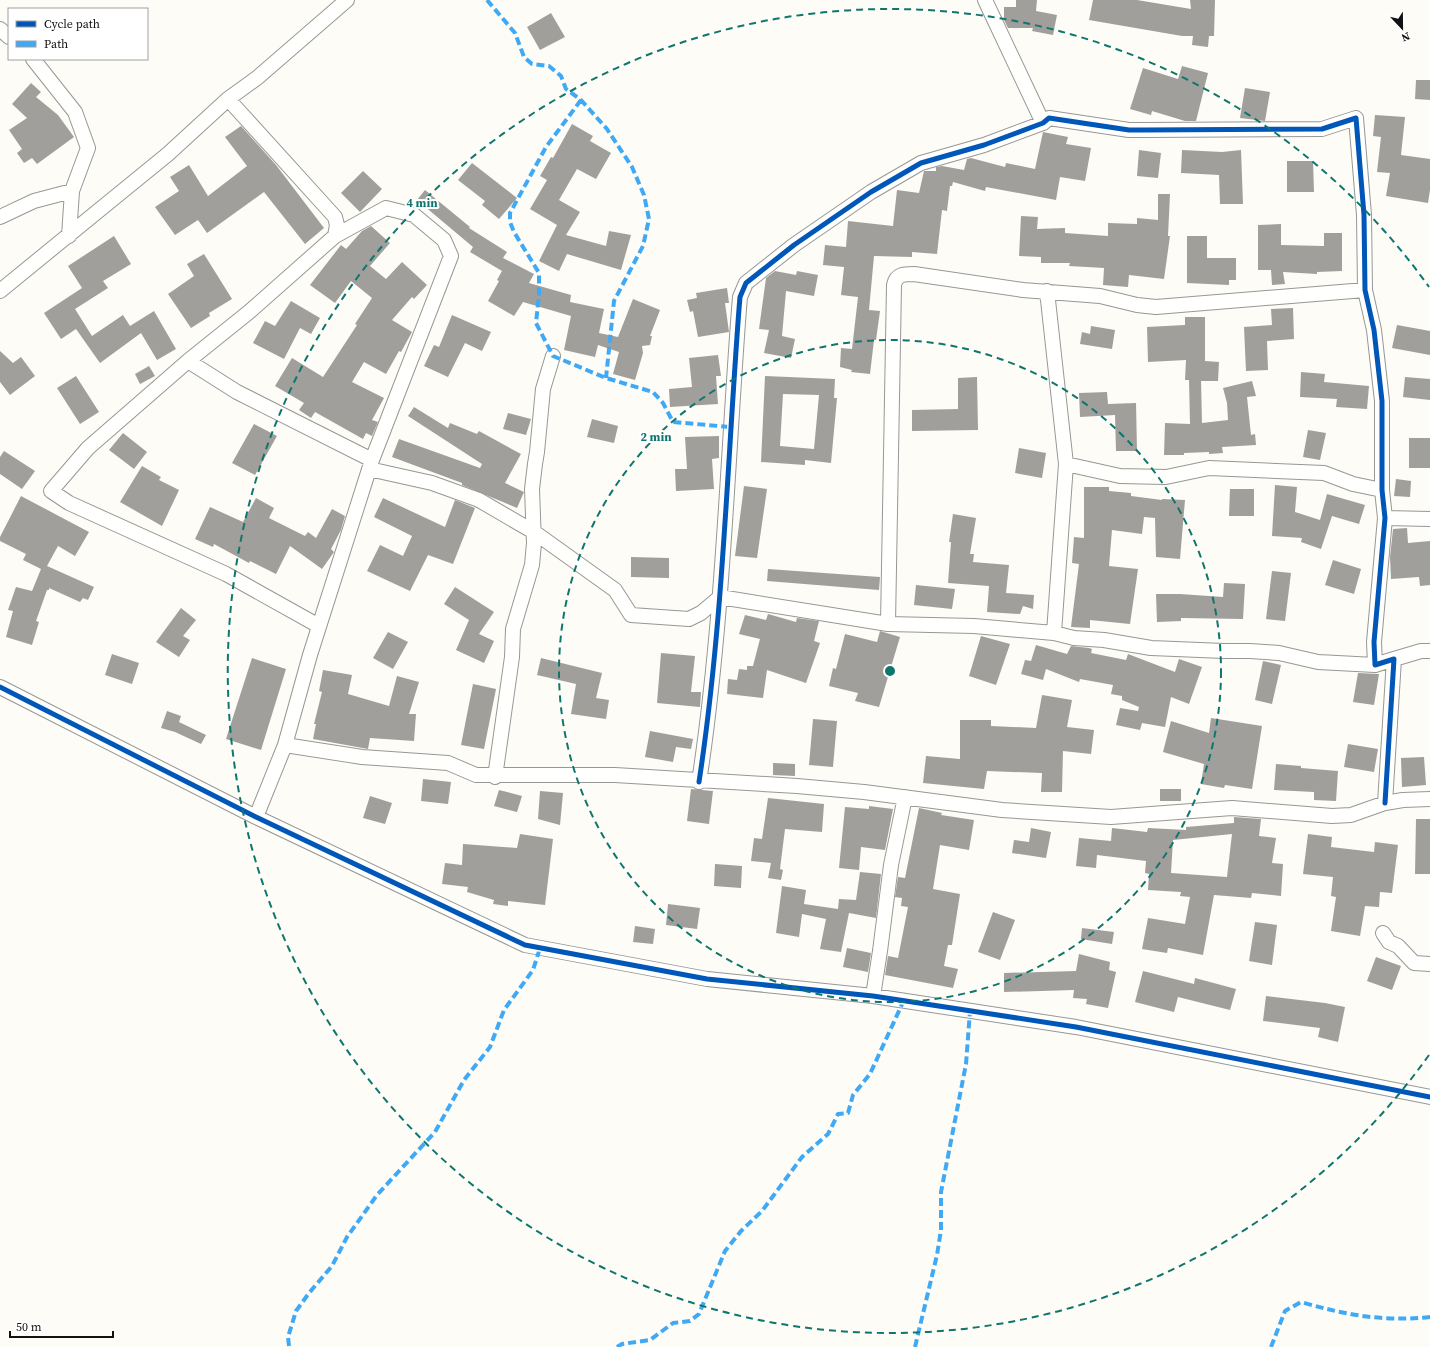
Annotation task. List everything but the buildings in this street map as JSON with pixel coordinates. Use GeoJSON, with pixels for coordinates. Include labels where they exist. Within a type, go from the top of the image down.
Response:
{"type":"FeatureCollection","features":[{"type":"Feature","properties":{"kind":"street"},"geometry":{"type":"LineString","coordinates":[[0,291],[168,154],[228,99],[257,78],[347,0]]}},
{"type":"Feature","properties":{"kind":"street"},"geometry":{"type":"LineString","coordinates":[[985,0],[1043,123]]}},
{"type":"Feature","properties":{"kind":"street"},"geometry":{"type":"LineString","coordinates":[[0,29],[8,36]]}},
{"type":"Feature","properties":{"kind":"street"},"geometry":{"type":"LineString","coordinates":[[34,60],[75,112],[88,148],[72,191],[69,236]]}},
{"type":"Feature","properties":{"kind":"street"},"geometry":{"type":"LineString","coordinates":[[228,99],[335,217],[337,225],[335,236]]}},
{"type":"Feature","properties":{"kind":"street"},"geometry":{"type":"LineString","coordinates":[[699,782],[710,714],[720,597],[740,296],[746,283],[794,245],[871,192],[921,162],[984,145],[1043,123],[1050,118],[1129,130],[1322,129],[1356,118],[1364,215],[1365,290],[1374,330],[1382,400],[1382,490],[1385,518],[1374,642],[1375,665]]}},
{"type":"Feature","properties":{"kind":"street"},"geometry":{"type":"LineString","coordinates":[[0,218],[34,201],[72,191]]}},
{"type":"Feature","properties":{"kind":"street"},"geometry":{"type":"LineString","coordinates":[[256,817],[285,745],[319,626],[370,464],[451,256],[444,240],[414,215],[386,208],[335,236],[220,337],[188,361],[88,448],[51,491],[69,504],[226,574],[319,626]]}},
{"type":"Feature","properties":{"kind":"street"},"geometry":{"type":"LineString","coordinates":[[888,624],[894,285],[896,278],[906,274],[914,274],[1023,290],[1100,296],[1137,305],[1156,307],[1365,290]]}},
{"type":"Feature","properties":{"kind":"street"},"geometry":{"type":"LineString","coordinates":[[1047,291],[1066,464],[1054,633]]}},
{"type":"Feature","properties":{"kind":"street"},"geometry":{"type":"LineString","coordinates":[[495,776],[512,657],[513,629],[532,565],[534,532],[532,489],[538,452],[543,388],[553,356]]}},
{"type":"Feature","properties":{"kind":"street"},"geometry":{"type":"LineString","coordinates":[[188,361],[237,392],[370,464],[432,483],[479,500],[534,532],[615,590],[630,615],[689,619],[701,613],[720,597],[888,624],[974,626],[1054,633],[1074,638],[1104,640],[1151,648],[1224,652],[1250,651],[1279,654],[1318,662],[1375,665],[1421,651],[1430,651]]}},
{"type":"Feature","properties":{"kind":"street"},"geometry":{"type":"LineString","coordinates":[[1066,464],[1120,476],[1166,477],[1209,468],[1324,473],[1353,484],[1382,490]]}},
{"type":"Feature","properties":{"kind":"street"},"geometry":{"type":"LineString","coordinates":[[1385,518],[1430,519]]}},
{"type":"Feature","properties":{"kind":"street"},"geometry":{"type":"LineString","coordinates":[[1385,803],[1394,659]]}},
{"type":"Feature","properties":{"kind":"street"},"geometry":{"type":"LineString","coordinates":[[0,687],[256,817],[525,945],[707,978],[873,996],[1076,1026],[1430,1096]]}},
{"type":"Feature","properties":{"kind":"street"},"geometry":{"type":"LineString","coordinates":[[285,745],[362,758],[448,763],[476,775],[615,775],[699,782],[797,786],[905,797],[1002,810],[1111,817],[1232,808],[1332,816],[1351,815],[1385,803],[1403,800],[1430,799]]}},
{"type":"Feature","properties":{"kind":"street"},"geometry":{"type":"LineString","coordinates":[[873,996],[891,865],[905,797]]}},
{"type":"Feature","properties":{"kind":"street"},"geometry":{"type":"LineString","coordinates":[[1383,932],[1389,942],[1398,946],[1414,963],[1430,964]]}},
{"type":"Feature","properties":{"kind":"marked path"},"geometry":{"type":"LineString","coordinates":[[487,0],[515,33],[524,57],[532,64],[549,66],[561,76],[566,89],[581,100],[607,129],[632,167],[644,195],[649,219],[643,246],[614,301],[606,378]]}},
{"type":"Feature","properties":{"kind":"marked path"},"geometry":{"type":"LineString","coordinates":[[581,100],[546,147],[510,213],[510,222],[514,232],[539,273],[539,295],[536,323],[553,356],[606,378],[653,392],[663,403],[673,422],[730,427]]}},
{"type":"Feature","properties":{"kind":"marked path"},"geometry":{"type":"LineString","coordinates":[[289,1346],[288,1337],[296,1311],[332,1266],[347,1237],[377,1195],[435,1132],[464,1080],[490,1047],[504,1010],[533,970],[540,948]]}},
{"type":"Feature","properties":{"kind":"marked path"},"geometry":{"type":"LineString","coordinates":[[617,1347],[622,1344],[650,1340],[673,1323],[690,1321],[699,1314],[725,1251],[741,1231],[762,1211],[802,1157],[828,1134],[838,1114],[848,1113],[853,1095],[870,1074],[904,1000]]}},
{"type":"Feature","properties":{"kind":"marked path"},"geometry":{"type":"LineString","coordinates":[[915,1347],[937,1255],[941,1230],[941,1192],[966,1064],[970,1011]]}},
{"type":"Feature","properties":{"kind":"marked path"},"geometry":{"type":"LineString","coordinates":[[1271,1347],[1285,1311],[1301,1302],[1334,1311],[1380,1318],[1396,1319],[1430,1317]]}},
{"type":"Feature","properties":{"kind":"cycle path"},"geometry":{"type":"LineString","coordinates":[[699,782],[714,664],[724,546],[740,297],[746,283],[794,245],[871,192],[921,163],[984,145],[1043,123],[1049,118],[1129,130],[1322,129],[1356,118],[1364,215],[1365,290],[1374,330],[1382,401],[1382,490],[1385,518],[1374,642],[1375,665],[1394,659],[1385,803]]}},
{"type":"Feature","properties":{"kind":"cycle path"},"geometry":{"type":"LineString","coordinates":[[0,687],[256,817],[525,945],[707,979],[873,996],[1076,1027],[1430,1097]]}}]}
